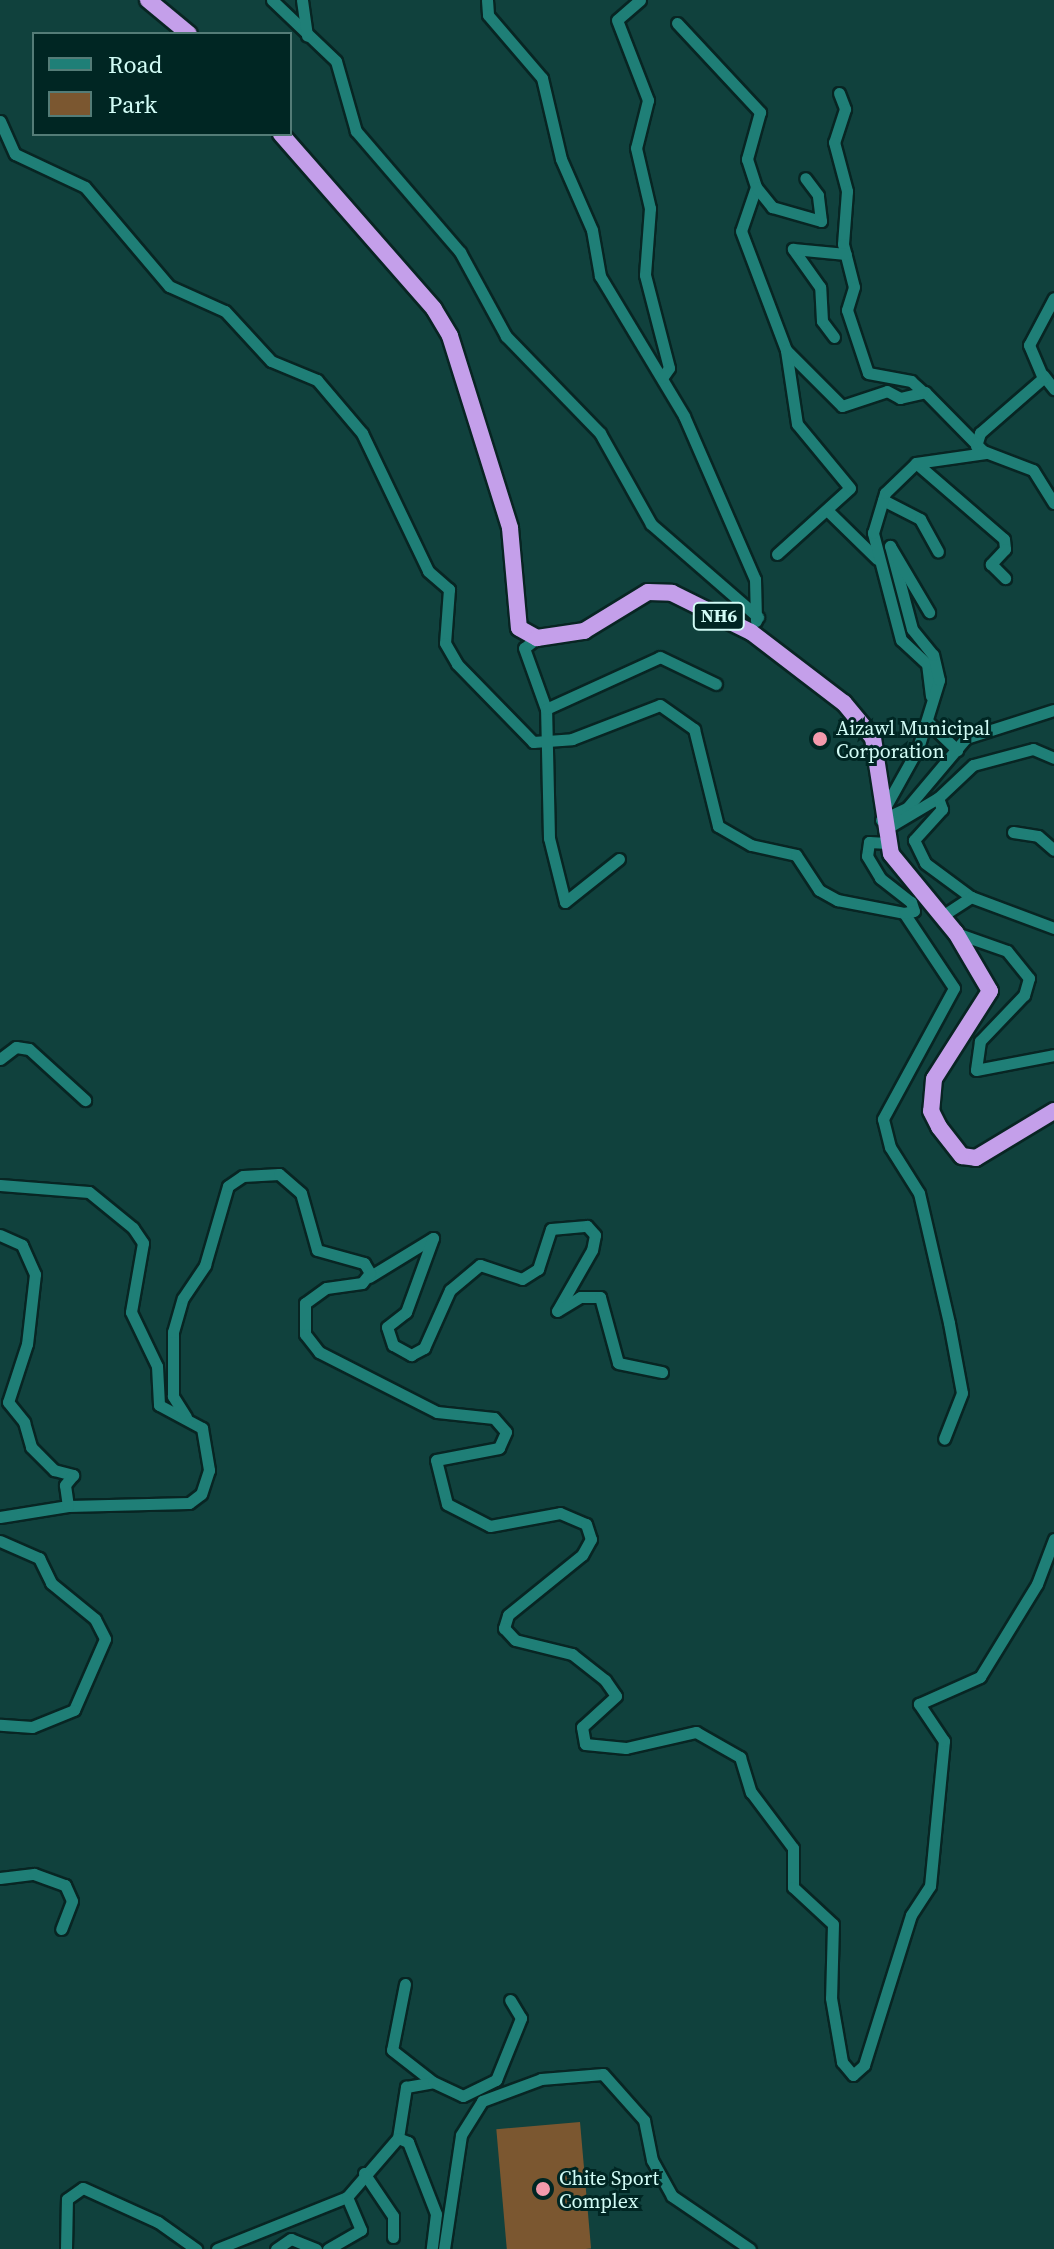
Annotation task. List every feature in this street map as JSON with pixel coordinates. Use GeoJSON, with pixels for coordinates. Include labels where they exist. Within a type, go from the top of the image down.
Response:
{"type":"FeatureCollection","features":[{"type":"Feature","properties":{"kind":"highway"},"geometry":{"type":"LineString","coordinates":[[148,0],[187,32]]}},
{"type":"Feature","properties":{"kind":"highway"},"geometry":{"type":"LineString","coordinates":[[283,136],[434,309],[450,336],[510,528],[514,612],[519,628],[537,638]]}},
{"type":"Feature","properties":{"kind":"highway","name":"NH6"},"geometry":{"type":"LineString","coordinates":[[537,638],[584,631],[658,590],[754,625],[867,724],[883,827],[901,872],[956,933],[990,991],[934,1079],[931,1111],[939,1127],[962,1156],[976,1158],[1054,1111]]}},
{"type":"Feature","properties":{"kind":"street"},"geometry":{"type":"LineString","coordinates":[[272,0],[341,68],[356,131],[460,252],[506,336],[600,433],[651,524],[754,625]]}},
{"type":"Feature","properties":{"kind":"street"},"geometry":{"type":"LineString","coordinates":[[302,0],[307,37]]}},
{"type":"Feature","properties":{"kind":"street"},"geometry":{"type":"LineString","coordinates":[[487,0],[488,15],[542,78],[565,171],[588,216],[600,276],[662,378],[755,579],[754,625]]}},
{"type":"Feature","properties":{"kind":"street"},"geometry":{"type":"LineString","coordinates":[[640,0],[617,20],[648,100],[636,148],[650,208],[645,275],[669,368],[662,378]]}},
{"type":"Feature","properties":{"kind":"street"},"geometry":{"type":"LineString","coordinates":[[677,23],[757,105],[747,159],[756,187],[772,207],[821,221],[818,195],[805,178]]}},
{"type":"Feature","properties":{"kind":"street"},"geometry":{"type":"LineString","coordinates":[[839,93],[845,109],[834,142],[847,191],[846,254],[854,287],[847,310],[866,371],[911,381],[987,454]]}},
{"type":"Feature","properties":{"kind":"street"},"geometry":{"type":"LineString","coordinates":[[2,127],[15,154],[102,203],[169,286],[225,311],[271,361],[317,380],[362,433],[428,571],[449,589],[445,643],[457,664],[543,746]]}},
{"type":"Feature","properties":{"kind":"street"},"geometry":{"type":"LineString","coordinates":[[756,187],[741,231],[786,350],[794,417],[849,485],[829,512],[777,554]]}},
{"type":"Feature","properties":{"kind":"street"},"geometry":{"type":"LineString","coordinates":[[834,337],[822,321],[820,287],[793,249],[846,254]]}},
{"type":"Feature","properties":{"kind":"street"},"geometry":{"type":"LineString","coordinates":[[1054,298],[1029,345],[1043,375],[1054,389]]}},
{"type":"Feature","properties":{"kind":"street"},"geometry":{"type":"LineString","coordinates":[[786,350],[842,406],[887,391],[900,398],[922,391]]}},
{"type":"Feature","properties":{"kind":"street"},"geometry":{"type":"LineString","coordinates":[[976,446],[1043,375]]}},
{"type":"Feature","properties":{"kind":"street"},"geometry":{"type":"LineString","coordinates":[[932,705],[927,664],[901,640],[877,559],[873,533],[883,500],[916,463],[987,454],[1012,456],[1033,470],[1054,503]]}},
{"type":"Feature","properties":{"kind":"street"},"geometry":{"type":"LineString","coordinates":[[916,463],[1004,539],[1005,549],[991,564],[1005,578]]}},
{"type":"Feature","properties":{"kind":"street"},"geometry":{"type":"LineString","coordinates":[[883,500],[920,519],[938,551]]}},
{"type":"Feature","properties":{"kind":"street"},"geometry":{"type":"LineString","coordinates":[[829,512],[877,559]]}},
{"type":"Feature","properties":{"kind":"street"},"geometry":{"type":"LineString","coordinates":[[883,827],[932,705],[935,659],[912,629],[890,546],[929,612]]}},
{"type":"Feature","properties":{"kind":"street"},"geometry":{"type":"LineString","coordinates":[[537,638],[524,648],[546,709],[543,746],[549,838],[565,902],[619,859]]}},
{"type":"Feature","properties":{"kind":"street"},"geometry":{"type":"LineString","coordinates":[[546,709],[664,656],[716,684]]}},
{"type":"Feature","properties":{"kind":"street"},"geometry":{"type":"LineString","coordinates":[[543,746],[660,705],[694,729],[718,826],[751,845],[796,855],[819,890],[837,900],[904,913],[914,911],[911,902],[880,878],[867,856],[869,842],[907,808],[957,750],[981,731],[1054,710]]}},
{"type":"Feature","properties":{"kind":"street"},"geometry":{"type":"LineString","coordinates":[[927,721],[957,750]]}},
{"type":"Feature","properties":{"kind":"street"},"geometry":{"type":"LineString","coordinates":[[883,827],[938,798],[984,762],[1033,749],[1054,758]]}},
{"type":"Feature","properties":{"kind":"street"},"geometry":{"type":"LineString","coordinates":[[938,798],[942,809],[914,840],[925,863],[971,897],[1054,928]]}},
{"type":"Feature","properties":{"kind":"street"},"geometry":{"type":"LineString","coordinates":[[1013,832],[1038,836],[1054,850]]}},
{"type":"Feature","properties":{"kind":"street"},"geometry":{"type":"LineString","coordinates":[[942,916],[971,897]]}},
{"type":"Feature","properties":{"kind":"street"},"geometry":{"type":"LineString","coordinates":[[904,913],[954,988],[883,1119],[890,1147],[919,1193],[949,1323],[962,1393],[944,1439]]}},
{"type":"Feature","properties":{"kind":"street"},"geometry":{"type":"LineString","coordinates":[[956,933],[1007,951],[1024,963],[1029,978],[1024,995],[980,1041],[976,1070],[1054,1055]]}},
{"type":"Feature","properties":{"kind":"street"},"geometry":{"type":"LineString","coordinates":[[0,1059],[16,1047],[29,1049],[85,1100]]}},
{"type":"Feature","properties":{"kind":"street"},"geometry":{"type":"LineString","coordinates":[[0,1517],[68,1506],[197,1499],[209,1445],[173,1396],[173,1332],[212,1239],[224,1196],[243,1176],[279,1174],[301,1193],[317,1250],[364,1263],[369,1277]]}},
{"type":"Feature","properties":{"kind":"street"},"geometry":{"type":"LineString","coordinates":[[0,1185],[89,1192],[133,1228],[143,1243],[131,1312],[157,1366],[160,1407],[186,1417]]}},
{"type":"Feature","properties":{"kind":"street"},"geometry":{"type":"LineString","coordinates":[[662,1372],[633,1370],[614,1358],[600,1297],[580,1297],[557,1311],[592,1250],[595,1235],[587,1226],[551,1229],[538,1269],[522,1279],[480,1265],[450,1290],[424,1348],[411,1355],[393,1345],[387,1327],[406,1312],[433,1238],[369,1277],[314,1293],[302,1310],[305,1334],[329,1358],[437,1412],[502,1424],[499,1448],[436,1460],[437,1485],[452,1510],[490,1526],[560,1513],[586,1524],[591,1539],[582,1555],[508,1615],[504,1628],[515,1640],[572,1654],[605,1680],[616,1696],[582,1727],[585,1744],[626,1748],[696,1732],[740,1757],[751,1792],[793,1848],[793,1887],[833,1924],[831,1998],[842,2062],[853,2075],[864,2065],[911,1915],[930,1886],[944,1741],[919,1704],[980,1677],[1037,1584],[1054,1539]]}},
{"type":"Feature","properties":{"kind":"street"},"geometry":{"type":"LineString","coordinates":[[0,1235],[22,1245],[35,1274],[27,1344],[8,1402],[24,1422],[31,1447],[54,1470],[73,1475],[65,1485],[68,1506]]}},
{"type":"Feature","properties":{"kind":"street"},"geometry":{"type":"LineString","coordinates":[[0,1541],[39,1558],[56,1590],[95,1619],[105,1639],[74,1710],[32,1727],[0,1725]]}},
{"type":"Feature","properties":{"kind":"street"},"geometry":{"type":"LineString","coordinates":[[0,1878],[34,1874],[65,1885],[72,1901],[61,1929]]}},
{"type":"Feature","properties":{"kind":"street"},"geometry":{"type":"LineString","coordinates":[[405,1984],[392,2050],[433,2082],[463,2096],[496,2080],[521,2018],[510,2000]]}},
{"type":"Feature","properties":{"kind":"street"},"geometry":{"type":"LineString","coordinates":[[444,2249],[461,2135],[470,2117],[491,2095],[541,2079],[603,2074],[644,2120],[652,2160],[672,2196],[750,2249]]}},
{"type":"Feature","properties":{"kind":"street"},"geometry":{"type":"LineString","coordinates":[[217,2249],[347,2197],[364,2173],[398,2138],[406,2087],[433,2082]]}},
{"type":"Feature","properties":{"kind":"street"},"geometry":{"type":"LineString","coordinates":[[398,2138],[408,2142],[436,2214],[432,2249]]}},
{"type":"Feature","properties":{"kind":"street"},"geometry":{"type":"LineString","coordinates":[[364,2173],[393,2216],[393,2237]]}},
{"type":"Feature","properties":{"kind":"street"},"geometry":{"type":"LineString","coordinates":[[66,2249],[67,2199],[83,2188],[158,2222],[196,2249]]}},
{"type":"Feature","properties":{"kind":"street"},"geometry":{"type":"LineString","coordinates":[[328,2249],[361,2230],[347,2197]]}},
{"type":"Feature","properties":{"kind":"street"},"geometry":{"type":"LineString","coordinates":[[276,2249],[290,2239],[316,2249]]}},
{"type":"Feature","properties":{"kind":"green space","name":"Chite Sport Complex"},"geometry":{"type":"Polygon","coordinates":[[[580,2122],[591,2249],[507,2249],[496,2129],[580,2122]]]}},
{"type":"Feature","properties":{"kind":"place","name":"Aizawl Municipal Corporation"},"geometry":{"type":"Point","coordinates":[820,739]}},
{"type":"Feature","properties":{"kind":"place","name":"Chite Sport Complex"},"geometry":{"type":"Point","coordinates":[543,2189]}}]}
